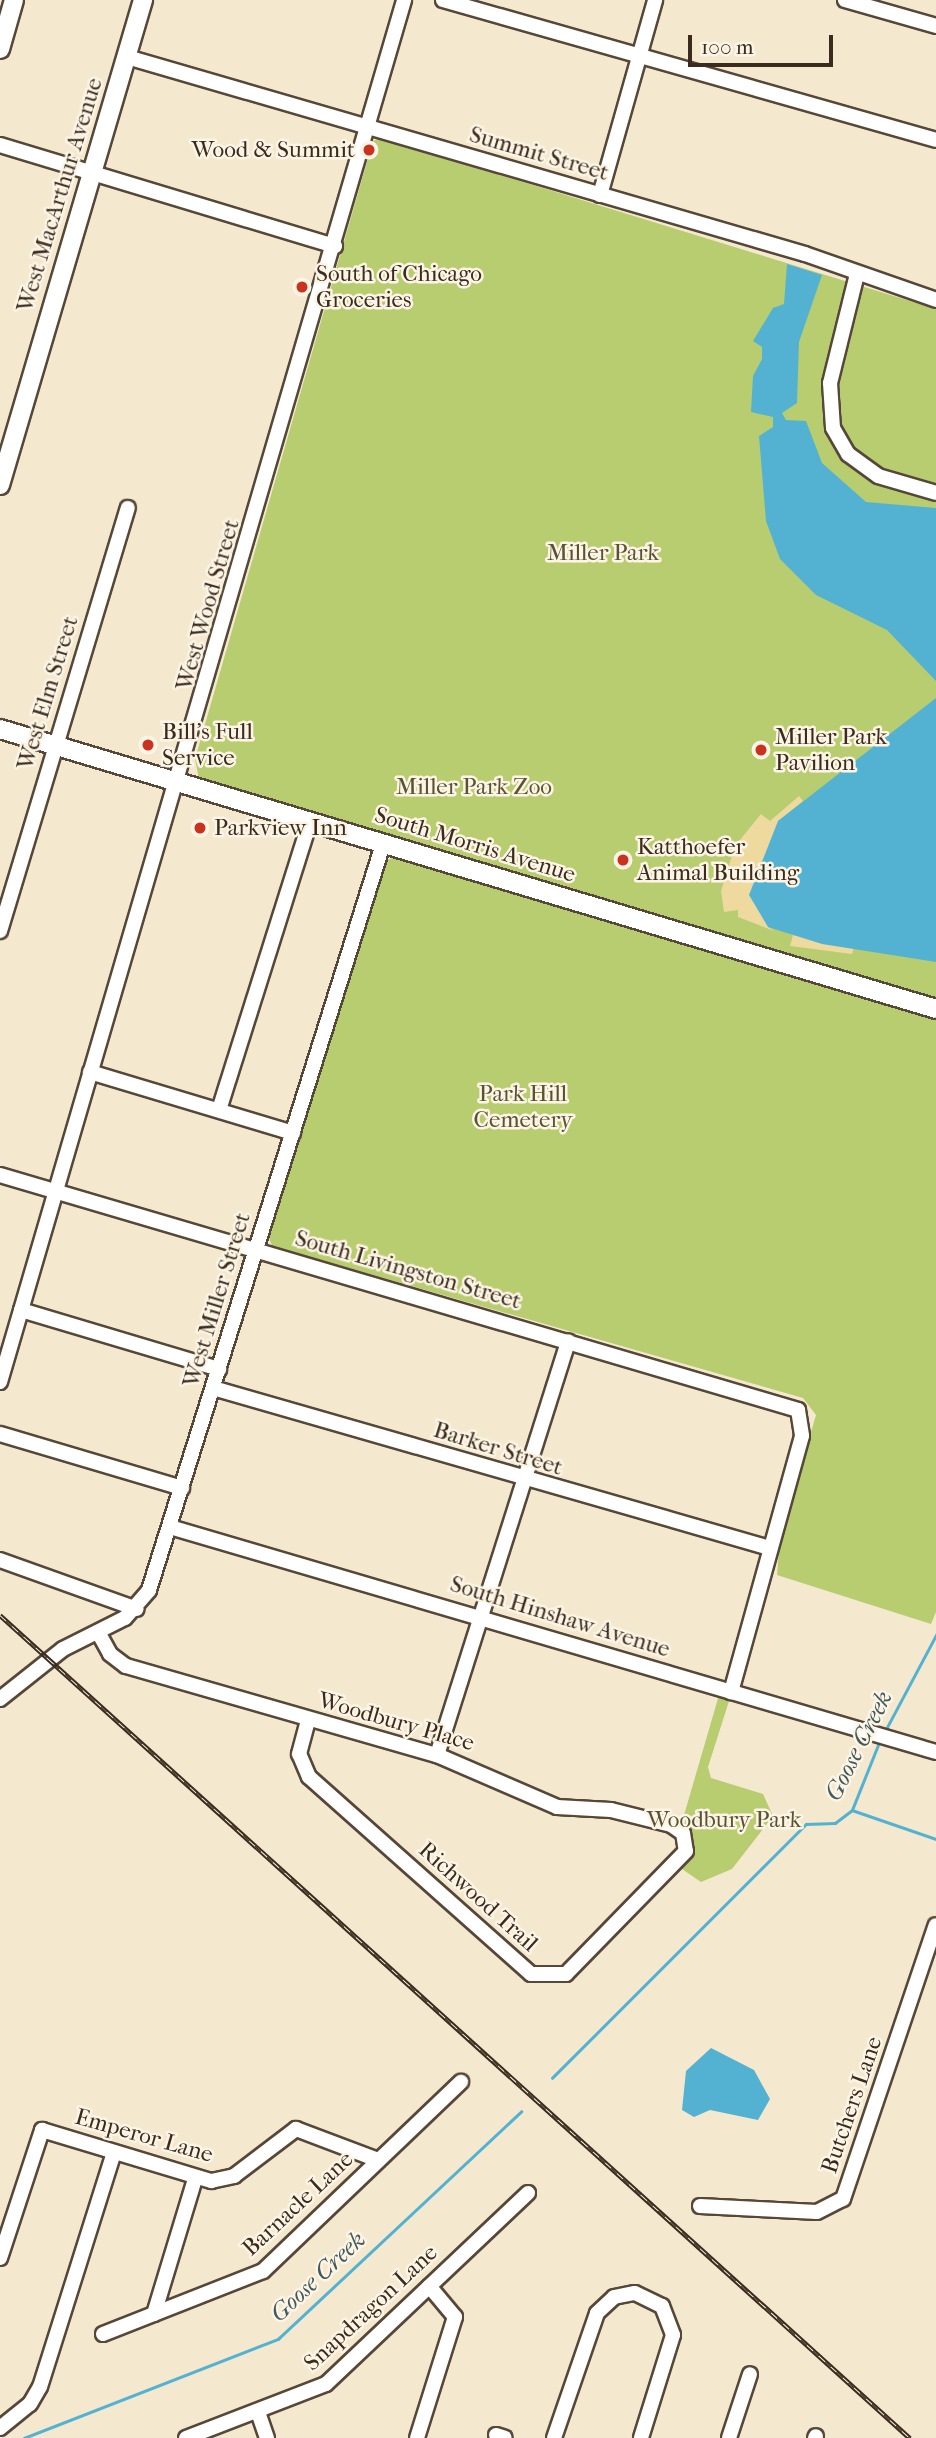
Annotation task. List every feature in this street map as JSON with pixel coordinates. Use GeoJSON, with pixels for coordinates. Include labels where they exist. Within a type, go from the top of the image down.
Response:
{"type":"FeatureCollection","features":[{"type":"Feature","properties":{"kind":"main road"},"geometry":{"type":"LineString","coordinates":[[0,49],[14,0]]}},
{"type":"Feature","properties":{"kind":"main road","name":"West MacArthur Avenue"},"geometry":{"type":"LineString","coordinates":[[0,485],[143,0]]}},
{"type":"Feature","properties":{"kind":"main road","name":"South Morris Avenue"},"geometry":{"type":"LineString","coordinates":[[0,729],[936,1009]]}},
{"type":"Feature","properties":{"kind":"street","name":"West Wood Street"},"geometry":{"type":"LineString","coordinates":[[0,1382],[335,246],[404,0]]}},
{"type":"Feature","properties":{"kind":"street"},"geometry":{"type":"LineString","coordinates":[[443,0],[936,140]]}},
{"type":"Feature","properties":{"kind":"street"},"geometry":{"type":"LineString","coordinates":[[600,195],[655,0]]}},
{"type":"Feature","properties":{"kind":"street"},"geometry":{"type":"LineString","coordinates":[[845,0],[936,26]]}},
{"type":"Feature","properties":{"kind":"street","name":"Summit Street"},"geometry":{"type":"LineString","coordinates":[[127,57],[600,195],[936,300]]}},
{"type":"Feature","properties":{"kind":"street"},"geometry":{"type":"LineString","coordinates":[[0,145],[335,246]]}},
{"type":"Feature","properties":{"kind":"street"},"geometry":{"type":"LineString","coordinates":[[857,274],[830,383],[833,428],[848,454],[878,476],[936,493]]}},
{"type":"Feature","properties":{"kind":"street","name":"West Elm Street"},"geometry":{"type":"LineString","coordinates":[[0,931],[128,508]]}},
{"type":"Feature","properties":{"kind":"street"},"geometry":{"type":"LineString","coordinates":[[219,1110],[310,822]]}},
{"type":"Feature","properties":{"kind":"street","name":"West Miller Street"},"geometry":{"type":"LineString","coordinates":[[137,1609],[170,1527],[383,844]]}},
{"type":"Feature","properties":{"kind":"street"},"geometry":{"type":"LineString","coordinates":[[90,1072],[293,1133]]}},
{"type":"Feature","properties":{"kind":"street","name":"South Livingston Street"},"geometry":{"type":"LineString","coordinates":[[0,1175],[568,1341],[802,1414],[802,1436],[770,1548]]}},
{"type":"Feature","properties":{"kind":"street"},"geometry":{"type":"LineString","coordinates":[[21,1310],[219,1369]]}},
{"type":"Feature","properties":{"kind":"street"},"geometry":{"type":"LineString","coordinates":[[437,1755],[568,1341]]}},
{"type":"Feature","properties":{"kind":"street","name":"Barker Street"},"geometry":{"type":"LineString","coordinates":[[213,1388],[524,1480],[770,1548]]}},
{"type":"Feature","properties":{"kind":"street"},"geometry":{"type":"LineString","coordinates":[[0,1434],[182,1488]]}},
{"type":"Feature","properties":{"kind":"street","name":"South Hinshaw Avenue"},"geometry":{"type":"LineString","coordinates":[[170,1527],[936,1752]]}},
{"type":"Feature","properties":{"kind":"street"},"geometry":{"type":"LineString","coordinates":[[732,1692],[765,1585],[770,1548]]}},
{"type":"Feature","properties":{"kind":"street"},"geometry":{"type":"LineString","coordinates":[[0,1560],[137,1609]]}},
{"type":"Feature","properties":{"kind":"street"},"geometry":{"type":"LineString","coordinates":[[0,1699],[52,1656],[137,1609]]}},
{"type":"Feature","properties":{"kind":"street","name":"Woodbury Place"},"geometry":{"type":"LineString","coordinates":[[98,1632],[110,1654],[126,1666],[437,1755],[557,1807],[611,1810],[671,1825],[686,1842]]}},
{"type":"Feature","properties":{"kind":"street","name":"Richwood Trail"},"geometry":{"type":"LineString","coordinates":[[308,1720],[299,1754],[309,1777],[531,1974],[566,1973],[680,1861],[686,1842]]}},
{"type":"Feature","properties":{"kind":"street","name":"Butchers Lane"},"geometry":{"type":"LineString","coordinates":[[700,2206],[817,2212],[843,2199],[935,1929]]}},
{"type":"Feature","properties":{"kind":"street","name":"Barnacle Lane"},"geometry":{"type":"LineString","coordinates":[[103,2334],[263,2271],[461,2082]]}},
{"type":"Feature","properties":{"kind":"street","name":"Emperor Lane"},"geometry":{"type":"LineString","coordinates":[[0,2258],[42,2130],[195,2179],[234,2176],[296,2129],[378,2160]]}},
{"type":"Feature","properties":{"kind":"street"},"geometry":{"type":"LineString","coordinates":[[0,2428],[30,2404],[40,2387],[114,2152]]}},
{"type":"Feature","properties":{"kind":"street"},"geometry":{"type":"LineString","coordinates":[[154,2315],[195,2179]]}},
{"type":"Feature","properties":{"kind":"street","name":"Snapdragon Lane"},"geometry":{"type":"LineString","coordinates":[[186,2438],[326,2384],[528,2193]]}},
{"type":"Feature","properties":{"kind":"street"},"geometry":{"type":"LineString","coordinates":[[417,2438],[455,2317],[429,2286]]}},
{"type":"Feature","properties":{"kind":"street"},"geometry":{"type":"LineString","coordinates":[[554,2438],[597,2313],[614,2297],[635,2293],[662,2306],[673,2335],[641,2438]]}},
{"type":"Feature","properties":{"kind":"street"},"geometry":{"type":"LineString","coordinates":[[729,2438],[750,2374]]}},
{"type":"Feature","properties":{"kind":"street"},"geometry":{"type":"LineString","coordinates":[[258,2412],[267,2438]]}},
{"type":"Feature","properties":{"kind":"green space","name":"Miller Park"},"geometry":{"type":"Polygon","coordinates":[[[380,138],[936,309],[936,1000],[199,779],[195,759],[373,141],[380,138]]]}},
{"type":"Feature","properties":{"kind":"green space","name":"Park Hill Cemetery"},"geometry":{"type":"Polygon","coordinates":[[[393,858],[936,1020],[936,1612],[931,1624],[777,1575],[780,1538],[816,1415],[803,1398],[272,1246],[269,1238],[387,860],[393,858]]]}},
{"type":"Feature","properties":{"kind":"green space","name":"Woodbury Park"},"geometry":{"type":"Polygon","coordinates":[[[719,1695],[730,1698],[708,1767],[711,1778],[763,1794],[773,1816],[732,1869],[701,1882],[682,1869],[693,1841],[682,1822],[719,1695]]]}},
{"type":"Feature","properties":{"kind":"sand"},"geometry":{"type":"Polygon","coordinates":[[[799,796],[803,801],[778,821],[768,927],[774,931],[738,917],[738,910],[724,912],[721,891],[735,846],[761,814],[770,821],[799,796]]]}},
{"type":"Feature","properties":{"kind":"sand"},"geometry":{"type":"Polygon","coordinates":[[[793,935],[854,947],[852,954],[790,946],[793,935]]]}},
{"type":"Feature","properties":{"kind":"water"},"geometry":{"type":"Polygon","coordinates":[[[787,264],[822,275],[799,342],[797,403],[782,413],[786,420],[806,421],[822,463],[866,502],[936,508],[936,681],[887,630],[816,595],[780,559],[766,521],[759,436],[773,427],[773,417],[751,412],[753,376],[762,359],[762,347],[753,341],[773,308],[784,304],[787,264]]]}},
{"type":"Feature","properties":{"kind":"water"},"geometry":{"type":"Polygon","coordinates":[[[936,698],[936,962],[822,944],[768,927],[749,895],[778,821],[936,698]]]}},
{"type":"Feature","properties":{"kind":"water"},"geometry":{"type":"Polygon","coordinates":[[[711,2048],[754,2070],[770,2099],[758,2120],[710,2110],[694,2117],[682,2110],[686,2071],[711,2048]]]}},
{"type":"Feature","properties":{"kind":"waterway","name":"Goose Creek"},"geometry":{"type":"LineString","coordinates":[[885,1731],[936,1635]]}},
{"type":"Feature","properties":{"kind":"waterway","name":"Goose Creek"},"geometry":{"type":"LineString","coordinates":[[552,2078],[806,1824],[835,1823],[852,1810],[880,1740]]}},
{"type":"Feature","properties":{"kind":"waterway"},"geometry":{"type":"LineString","coordinates":[[852,1810],[936,1839]]}},
{"type":"Feature","properties":{"kind":"waterway","name":"Goose Creek"},"geometry":{"type":"LineString","coordinates":[[24,2438],[278,2339],[521,2112]]}},
{"type":"Feature","properties":{"kind":"railway"},"geometry":{"type":"LineString","coordinates":[[0,1615],[910,2438]]}},
{"type":"Feature","properties":{"kind":"place","name":"Wood & Summit"},"geometry":{"type":"Point","coordinates":[369,150]}},
{"type":"Feature","properties":{"kind":"place","name":"South of Chicago Groceries"},"geometry":{"type":"Point","coordinates":[302,287]}},
{"type":"Feature","properties":{"kind":"place","name":"Bill's Full Service"},"geometry":{"type":"Point","coordinates":[148,745]}},
{"type":"Feature","properties":{"kind":"place","name":"Miller Park Pavilion"},"geometry":{"type":"Point","coordinates":[761,750]}},
{"type":"Feature","properties":{"kind":"place","name":"Parkview Inn"},"geometry":{"type":"Point","coordinates":[200,828]}},
{"type":"Feature","properties":{"kind":"place","name":"Katthoefer Animal Building"},"geometry":{"type":"Point","coordinates":[623,860]}},
{"type":"Feature","properties":{"kind":"park label","name":"Miller Park Zoo"},"geometry":{"type":"Point","coordinates":[474,787]}}]}
